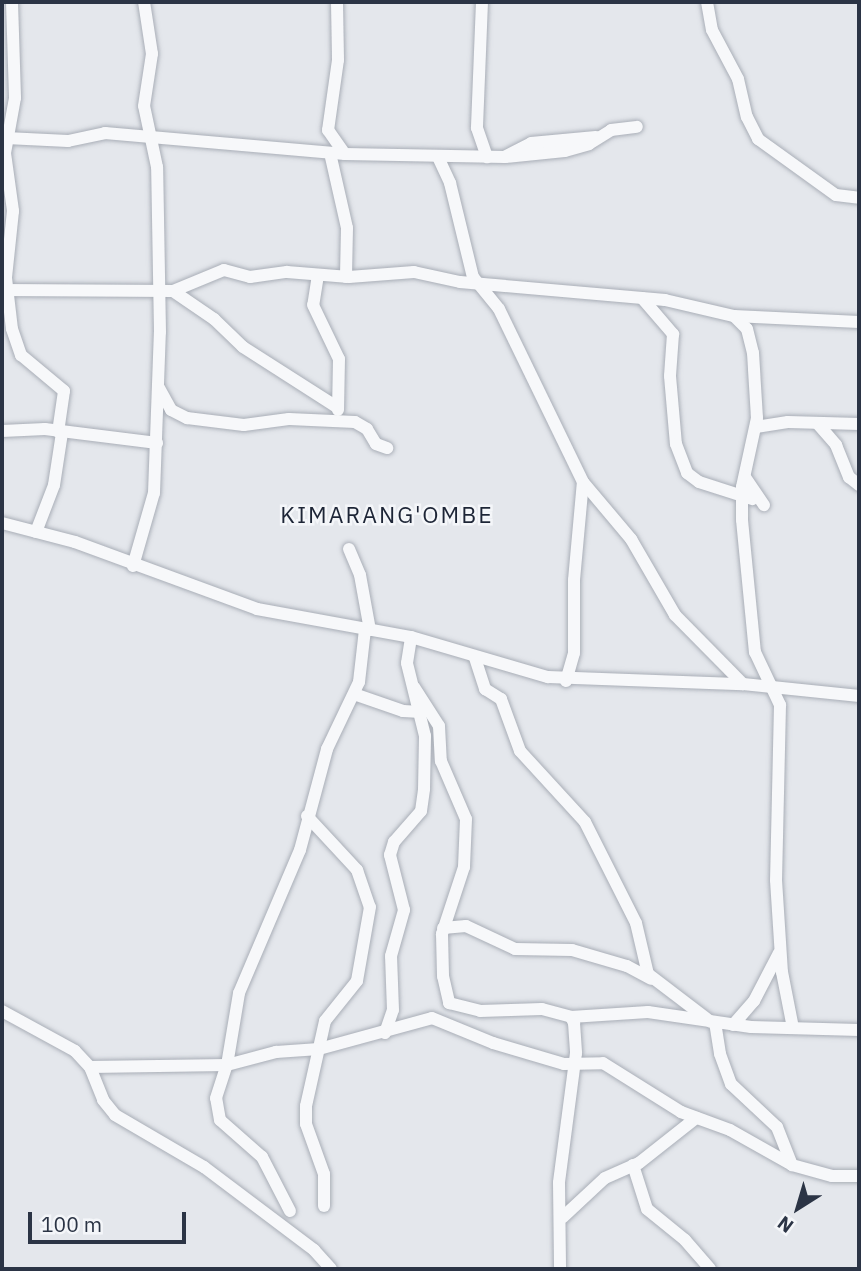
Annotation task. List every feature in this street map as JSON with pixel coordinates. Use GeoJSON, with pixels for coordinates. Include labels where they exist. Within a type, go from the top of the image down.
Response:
{"type":"FeatureCollection","features":[{"type":"Feature","properties":{"kind":"street"},"geometry":{"type":"LineString","coordinates":[[12,2],[15,98],[6,138],[13,195],[5,290],[21,355],[64,391],[54,485],[36,532]]}},
{"type":"Feature","properties":{"kind":"street"},"geometry":{"type":"LineString","coordinates":[[133,566],[150,514],[157,443],[159,291],[152,135],[144,106],[152,54],[144,2]]}},
{"type":"Feature","properties":{"kind":"street"},"geometry":{"type":"LineString","coordinates":[[337,2],[338,60],[328,130],[345,154]]}},
{"type":"Feature","properties":{"kind":"street"},"geometry":{"type":"LineString","coordinates":[[482,2],[477,128],[487,156]]}},
{"type":"Feature","properties":{"kind":"street"},"geometry":{"type":"LineString","coordinates":[[707,2],[712,30],[738,79],[747,117],[758,139],[836,195],[859,198]]}},
{"type":"Feature","properties":{"kind":"street"},"geometry":{"type":"LineString","coordinates":[[6,138],[68,141],[99,133],[152,135],[345,154],[505,157],[531,143],[599,136],[637,127]]}},
{"type":"Feature","properties":{"kind":"street"},"geometry":{"type":"LineString","coordinates":[[330,153],[347,228],[346,277]]}},
{"type":"Feature","properties":{"kind":"street"},"geometry":{"type":"LineString","coordinates":[[438,157],[450,183],[463,251],[479,284],[499,309],[583,482],[631,539],[675,615],[743,684]]}},
{"type":"Feature","properties":{"kind":"street"},"geometry":{"type":"LineString","coordinates":[[5,290],[173,291],[224,270],[250,277],[287,272],[346,277],[414,272],[479,284],[642,298],[734,316],[859,322]]}},
{"type":"Feature","properties":{"kind":"street"},"geometry":{"type":"LineString","coordinates":[[318,275],[313,305],[339,359],[339,421]]}},
{"type":"Feature","properties":{"kind":"street"},"geometry":{"type":"LineString","coordinates":[[173,291],[214,319],[243,347],[337,407]]}},
{"type":"Feature","properties":{"kind":"street"},"geometry":{"type":"LineString","coordinates":[[642,298],[673,334],[670,376],[676,444],[687,473],[699,482],[751,500]]}},
{"type":"Feature","properties":{"kind":"street"},"geometry":{"type":"LineString","coordinates":[[734,316],[751,342],[755,427],[745,477],[751,500],[755,652],[780,705],[776,880],[780,949],[793,1028]]}},
{"type":"Feature","properties":{"kind":"street"},"geometry":{"type":"LineString","coordinates":[[157,384],[171,410],[187,418],[244,425],[289,419],[339,421],[363,426],[376,444],[387,448]]}},
{"type":"Feature","properties":{"kind":"street"},"geometry":{"type":"LineString","coordinates":[[818,424],[836,445],[849,477],[859,485]]}},
{"type":"Feature","properties":{"kind":"street"},"geometry":{"type":"LineString","coordinates":[[755,427],[859,424]]}},
{"type":"Feature","properties":{"kind":"street"},"geometry":{"type":"LineString","coordinates":[[2,431],[60,432],[157,443]]}},
{"type":"Feature","properties":{"kind":"street"},"geometry":{"type":"LineString","coordinates":[[566,681],[574,653],[573,580],[583,482]]}},
{"type":"Feature","properties":{"kind":"street"},"geometry":{"type":"LineString","coordinates":[[2,523],[36,532],[257,608],[411,637],[475,658],[566,681],[769,685],[859,696]]}},
{"type":"Feature","properties":{"kind":"street"},"geometry":{"type":"LineString","coordinates":[[290,1211],[262,1157],[219,1120],[216,1098],[227,1065],[239,993],[300,850],[327,749],[354,694],[366,651],[367,630],[360,575],[349,549]]}},
{"type":"Feature","properties":{"kind":"street"},"geometry":{"type":"LineString","coordinates":[[385,1033],[393,1010],[391,956],[404,910],[390,855],[394,842],[423,805],[426,750],[421,712],[407,663],[411,637]]}},
{"type":"Feature","properties":{"kind":"street"},"geometry":{"type":"LineString","coordinates":[[475,658],[485,689],[501,699],[520,751],[585,822],[636,923],[643,965],[654,980]]}},
{"type":"Feature","properties":{"kind":"street"},"geometry":{"type":"LineString","coordinates":[[414,687],[439,726],[441,761],[466,818],[464,867],[443,928],[443,976],[449,1003],[480,1011],[542,1009],[571,1017],[648,1012],[733,1024],[859,1030]]}},
{"type":"Feature","properties":{"kind":"street"},"geometry":{"type":"LineString","coordinates":[[354,694],[403,711],[421,712]]}},
{"type":"Feature","properties":{"kind":"street"},"geometry":{"type":"LineString","coordinates":[[307,816],[357,870],[370,907],[355,987],[330,1014],[319,1049],[305,1116],[324,1174],[324,1206]]}},
{"type":"Feature","properties":{"kind":"street"},"geometry":{"type":"LineString","coordinates":[[443,928],[466,926],[515,949],[572,950],[627,966],[654,980],[713,1022],[719,1054],[731,1084],[777,1127],[792,1165]]}},
{"type":"Feature","properties":{"kind":"street"},"geometry":{"type":"LineString","coordinates":[[733,1024],[754,1001],[780,949]]}},
{"type":"Feature","properties":{"kind":"street"},"geometry":{"type":"LineString","coordinates":[[2,1011],[57,1038],[90,1067],[103,1100],[115,1115],[204,1167],[314,1250],[331,1269]]}},
{"type":"Feature","properties":{"kind":"street"},"geometry":{"type":"LineString","coordinates":[[560,1269],[563,1217],[559,1183],[575,1063],[571,1017]]}},
{"type":"Feature","properties":{"kind":"street"},"geometry":{"type":"LineString","coordinates":[[90,1067],[227,1065],[276,1052],[319,1049],[352,1037],[385,1033],[432,1018],[493,1043],[575,1063],[603,1063],[696,1118],[730,1130],[792,1165],[832,1176],[859,1176]]}},
{"type":"Feature","properties":{"kind":"street"},"geometry":{"type":"LineString","coordinates":[[563,1217],[605,1178],[633,1165],[696,1118]]}},
{"type":"Feature","properties":{"kind":"street"},"geometry":{"type":"LineString","coordinates":[[633,1165],[647,1209],[685,1240],[710,1269]]}},
{"type":"Feature","properties":{"kind":"district","name":"KIMARANG'OMBE"},"geometry":{"type":"Point","coordinates":[387,514]}}]}
